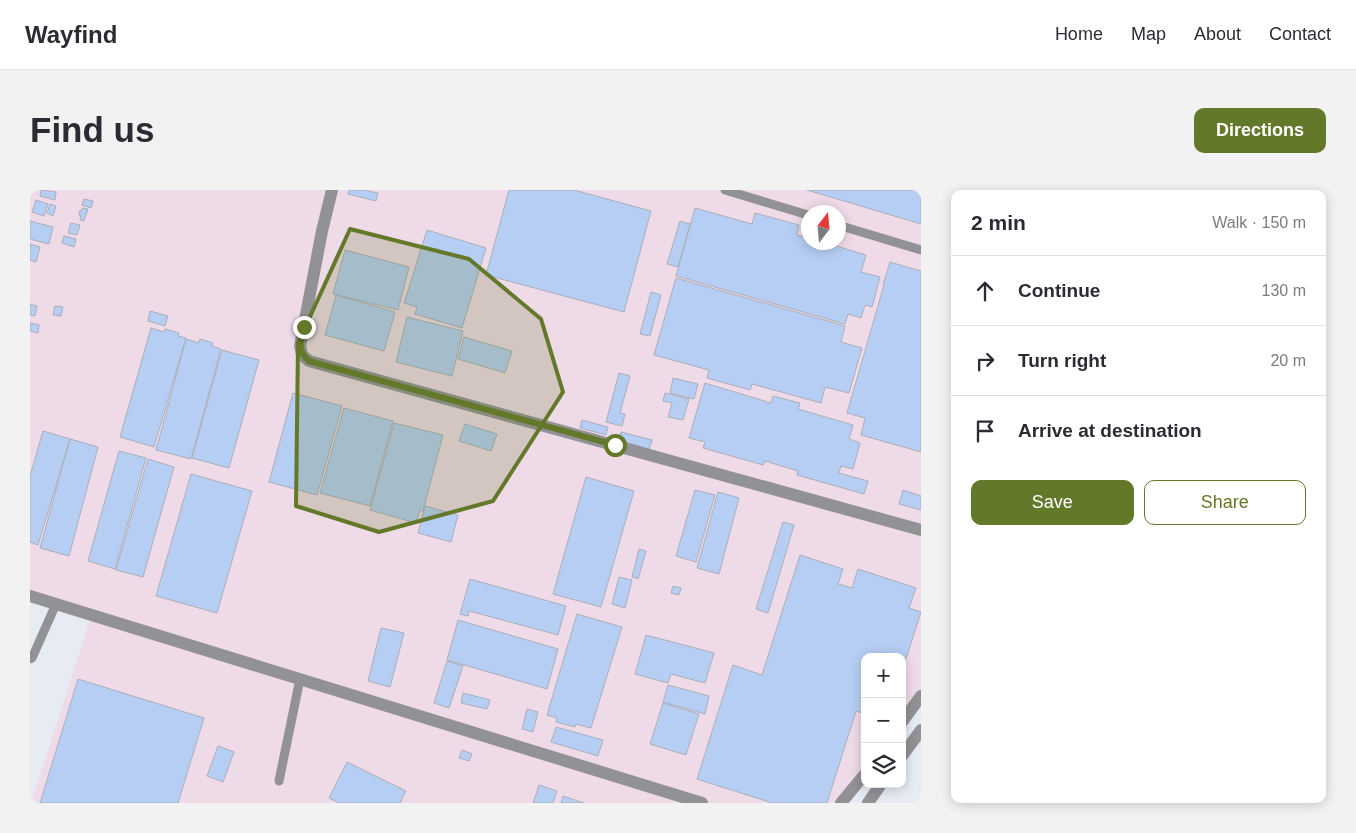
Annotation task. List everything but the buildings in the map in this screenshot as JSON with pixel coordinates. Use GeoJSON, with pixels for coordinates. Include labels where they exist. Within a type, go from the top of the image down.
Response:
{"type":"FeatureCollection","features":[{"type":"Feature","properties":{"kind":"street"},"geometry":{"type":"LineString","coordinates":[[332,190],[322,231],[300,346],[302,354],[309,361],[921,530]]}},
{"type":"Feature","properties":{"kind":"street"},"geometry":{"type":"LineString","coordinates":[[30,596],[702,803]]}},
{"type":"Feature","properties":{"kind":"street"},"geometry":{"type":"LineString","coordinates":[[906,717],[921,696]]}},
{"type":"Feature","properties":{"kind":"street"},"geometry":{"type":"LineString","coordinates":[[906,751],[921,730]]}},
{"type":"Feature","properties":{"kind":"street"},"geometry":{"type":"LineString","coordinates":[[841,803],[861,779]]}},
{"type":"Feature","properties":{"kind":"street"},"geometry":{"type":"LineString","coordinates":[[868,803],[878,788]]}},
{"type":"Feature","properties":{"kind":"lane"},"geometry":{"type":"LineString","coordinates":[[725,190],[801,214]]}},
{"type":"Feature","properties":{"kind":"lane"},"geometry":{"type":"LineString","coordinates":[[846,227],[921,250]]}},
{"type":"Feature","properties":{"kind":"lane"},"geometry":{"type":"LineString","coordinates":[[30,660],[56,604]]}},
{"type":"Feature","properties":{"kind":"lane"},"geometry":{"type":"LineString","coordinates":[[279,780],[300,679]]}},
{"type":"Feature","properties":{"kind":"highlighted area"},"geometry":{"type":"Polygon","coordinates":[[[350,229],[469,259],[541,319],[563,392],[493,501],[379,532],[296,506],[298,343],[350,229]]]}},
{"type":"Feature","properties":{"kind":"shaded area"},"geometry":{"type":"Polygon","coordinates":[[[30,190],[921,190],[921,692],[906,712],[906,653],[861,653],[861,771],[836,803],[31,803],[90,620],[30,601],[30,190]]]}},
{"type":"Feature","properties":{"kind":"route"},"geometry":{"type":"LineString","coordinates":[[304,327],[300,346],[302,354],[309,361],[615,445]]}}]}
